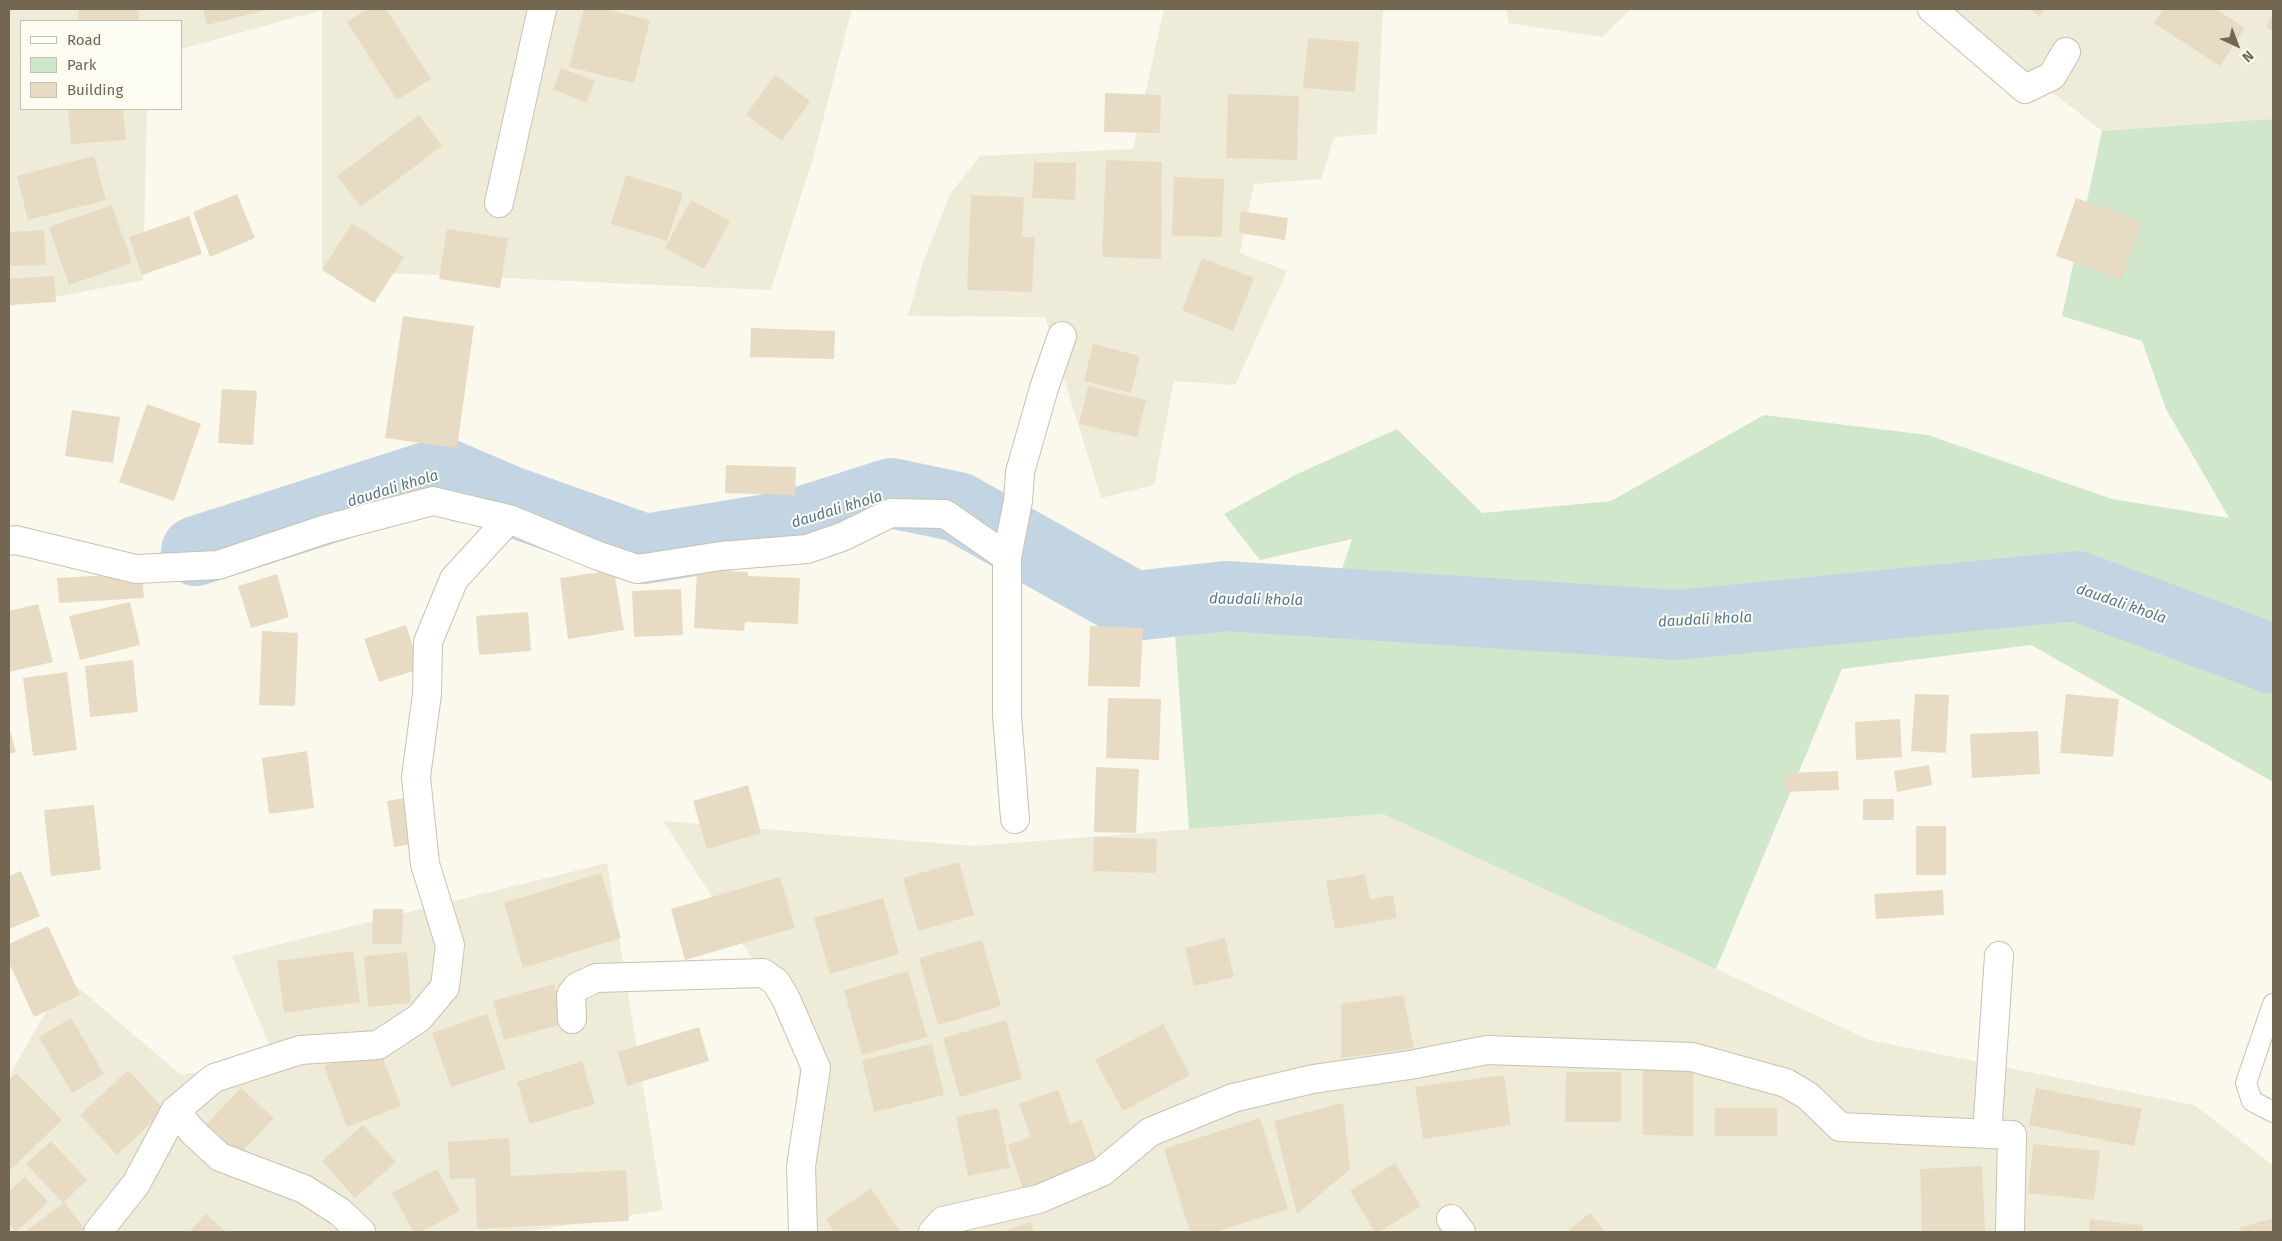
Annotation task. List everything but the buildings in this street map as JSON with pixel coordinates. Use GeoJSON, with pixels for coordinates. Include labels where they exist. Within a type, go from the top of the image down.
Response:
{"type":"FeatureCollection","features":[{"type":"Feature","properties":{"kind":"street"},"geometry":{"type":"LineString","coordinates":[[499,203],[542,9]]}},
{"type":"Feature","properties":{"kind":"street"},"geometry":{"type":"LineString","coordinates":[[1932,9],[2025,89],[2052,76],[2066,52]]}},
{"type":"Feature","properties":{"kind":"street"},"geometry":{"type":"LineString","coordinates":[[1015,818],[1007,715],[1006,557],[1018,501],[1020,472],[1044,388],[1062,336]]}},
{"type":"Feature","properties":{"kind":"street"},"geometry":{"type":"LineString","coordinates":[[9,541],[16,540],[136,569],[218,566],[326,529],[433,501],[509,519],[596,555],[637,568],[721,556],[807,549],[842,537],[891,512],[945,514],[1006,557]]}},
{"type":"Feature","properties":{"kind":"street"},"geometry":{"type":"LineString","coordinates":[[98,1232],[136,1184],[174,1110],[214,1078],[300,1050],[378,1045],[419,1018],[445,986],[450,945],[425,864],[416,777],[427,694],[428,642],[454,578],[509,519]]}},
{"type":"Feature","properties":{"kind":"street"},"geometry":{"type":"LineString","coordinates":[[1987,1134],[1999,956]]}},
{"type":"Feature","properties":{"kind":"street"},"geometry":{"type":"LineString","coordinates":[[572,1019],[572,995],[577,987],[596,978],[764,973],[776,982],[786,999],[816,1068],[801,1166],[803,1232]]}},
{"type":"Feature","properties":{"kind":"street"},"geometry":{"type":"LineString","coordinates":[[933,1232],[943,1221],[1038,1199],[1102,1172],[1150,1132],[1233,1098],[1313,1079],[1487,1050],[1692,1058],[1786,1083],[1808,1096],[1840,1127],[2012,1135],[2010,1232]]}},
{"type":"Feature","properties":{"kind":"street"},"geometry":{"type":"LineString","coordinates":[[174,1110],[192,1132],[220,1157],[304,1190],[340,1212],[361,1232]]}},
{"type":"Feature","properties":{"kind":"lane"},"geometry":{"type":"LineString","coordinates":[[2273,1004],[2246,1083],[2252,1101],[2273,1112]]}},
{"type":"Feature","properties":{"kind":"shaded area"},"geometry":{"type":"Polygon","coordinates":[[[9,9],[852,9],[813,158],[771,290],[322,270],[322,10],[182,49],[182,20],[20,20],[20,110],[147,110],[143,280],[9,306],[9,9]]]}},
{"type":"Feature","properties":{"kind":"shaded area"},"geometry":{"type":"Polygon","coordinates":[[[1164,9],[1383,9],[1377,134],[1334,137],[1321,179],[1254,184],[1240,253],[1287,271],[1235,385],[1174,381],[1154,485],[1101,498],[1045,317],[908,316],[923,263],[950,194],[980,156],[1133,149],[1164,9]]]}},
{"type":"Feature","properties":{"kind":"shaded area"},"geometry":{"type":"Polygon","coordinates":[[[1506,9],[1631,9],[1602,37],[1509,23],[1506,9]]]}},
{"type":"Feature","properties":{"kind":"shaded area"},"geometry":{"type":"Polygon","coordinates":[[[1945,9],[2273,9],[2273,123],[2270,119],[2102,131],[1945,9]]]}},
{"type":"Feature","properties":{"kind":"shaded area"},"geometry":{"type":"Polygon","coordinates":[[[1383,814],[1869,1040],[2194,1105],[2273,1165],[2273,1232],[791,1232],[801,1034],[663,821],[974,846],[1383,814]]]}},
{"type":"Feature","properties":{"kind":"shaded area"},"geometry":{"type":"Polygon","coordinates":[[[607,863],[663,1210],[526,1232],[9,1232],[9,1076],[66,977],[181,1075],[275,1058],[232,956],[607,863]]]}},
{"type":"Feature","properties":{"kind":"green space"},"geometry":{"type":"Polygon","coordinates":[[[2270,119],[2273,123],[2273,782],[2031,645],[1842,669],[1716,969],[1383,814],[1189,829],[1174,621],[1326,617],[1352,539],[1260,560],[1224,514],[1295,475],[1397,429],[1482,513],[1611,501],[1764,415],[1928,435],[2112,499],[2229,518],[2166,409],[2142,341],[2062,316],[2102,131],[2270,119]]]}},
{"type":"Feature","properties":{"kind":"waterway","name":"daudali khola"},"geometry":{"type":"LineString","coordinates":[[196,551],[442,472],[510,501],[645,549],[791,525],[891,493],[958,507],[1134,606],[1226,596],[1677,625],[2077,586],[2273,659]]}}]}
